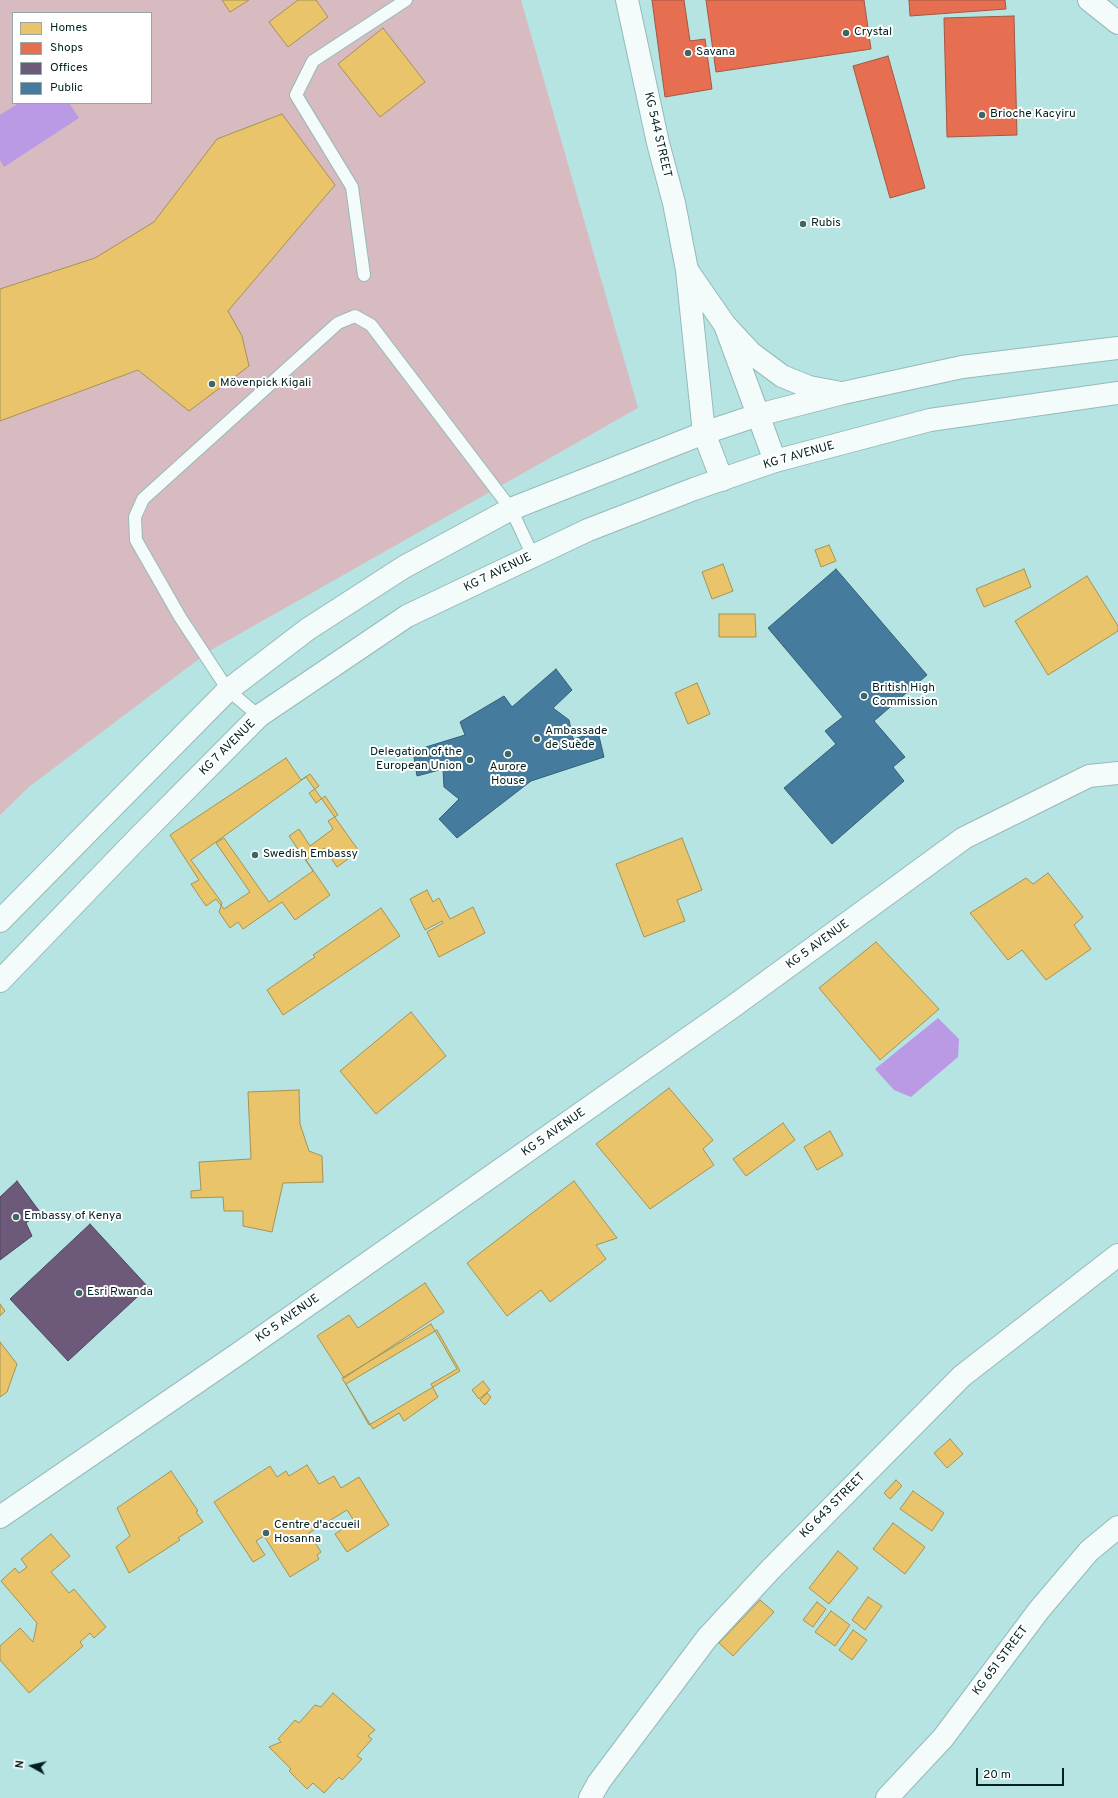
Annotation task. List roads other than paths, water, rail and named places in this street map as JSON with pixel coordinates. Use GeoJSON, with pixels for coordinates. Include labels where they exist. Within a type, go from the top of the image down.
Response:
{"type":"FeatureCollection","features":[{"type":"Feature","properties":{"kind":"street","name":"KG 544 STREET"},"geometry":{"type":"LineString","coordinates":[[627,0],[658,143],[674,203],[687,270],[704,433],[722,480]]}},
{"type":"Feature","properties":{"kind":"street"},"geometry":{"type":"LineString","coordinates":[[1089,0],[1118,23]]}},
{"type":"Feature","properties":{"kind":"street","name":"KG 544 STREET"},"geometry":{"type":"LineString","coordinates":[[687,270],[725,325],[775,461]]}},
{"type":"Feature","properties":{"kind":"street"},"geometry":{"type":"LineString","coordinates":[[725,325],[751,353],[782,376],[809,387],[843,394]]}},
{"type":"Feature","properties":{"kind":"street"},"geometry":{"type":"LineString","coordinates":[[0,921],[228,690],[308,629],[404,567],[512,509],[704,433],[758,416],[843,394],[962,367],[1118,348]]}},
{"type":"Feature","properties":{"kind":"street","name":"KG 7 AVENUE"},"geometry":{"type":"LineString","coordinates":[[0,981],[137,839],[259,716],[407,616],[588,530],[694,489],[775,461],[930,420],[1118,393]]}},
{"type":"Feature","properties":{"kind":"street","name":"KG 5 AVENUE"},"geometry":{"type":"LineString","coordinates":[[0,1517],[238,1354],[731,1008],[964,838],[1089,776],[1118,773]]}},
{"type":"Feature","properties":{"kind":"street","name":"KG 643 STREET"},"geometry":{"type":"LineString","coordinates":[[590,1798],[599,1782],[707,1638],[770,1570],[962,1376],[1118,1255]]}},
{"type":"Feature","properties":{"kind":"street","name":"KG 651 STREET"},"geometry":{"type":"LineString","coordinates":[[887,1798],[943,1738],[1039,1610],[1089,1551],[1118,1527]]}},
{"type":"Feature","properties":{"kind":"lane"},"geometry":{"type":"LineString","coordinates":[[364,275],[352,187],[296,95],[313,61],[406,0]]}},
{"type":"Feature","properties":{"kind":"lane"},"geometry":{"type":"LineString","coordinates":[[259,716],[228,690],[180,617],[136,540],[135,517],[143,500],[338,323],[355,316],[371,325],[512,509],[533,556]]}},
{"type":"Feature","properties":{"kind":"place","name":"Crystal"},"geometry":{"type":"Point","coordinates":[846,33]}},
{"type":"Feature","properties":{"kind":"place","name":"Savana"},"geometry":{"type":"Point","coordinates":[688,53]}},
{"type":"Feature","properties":{"kind":"place","name":"Brioche Kacyiru"},"geometry":{"type":"Point","coordinates":[982,115]}},
{"type":"Feature","properties":{"kind":"place","name":"Rubis"},"geometry":{"type":"Point","coordinates":[803,224]}},
{"type":"Feature","properties":{"kind":"place","name":"Mövenpick Kigali"},"geometry":{"type":"Point","coordinates":[212,384]}},
{"type":"Feature","properties":{"kind":"place","name":"British High Commission"},"geometry":{"type":"Point","coordinates":[864,696]}},
{"type":"Feature","properties":{"kind":"place","name":"Ambassade de Suède"},"geometry":{"type":"Point","coordinates":[537,739]}},
{"type":"Feature","properties":{"kind":"place","name":"Aurore House"},"geometry":{"type":"Point","coordinates":[508,754]}},
{"type":"Feature","properties":{"kind":"place","name":"Delegation of the European Union"},"geometry":{"type":"Point","coordinates":[470,760]}},
{"type":"Feature","properties":{"kind":"place","name":"Swedish Embassy"},"geometry":{"type":"Point","coordinates":[255,855]}},
{"type":"Feature","properties":{"kind":"place","name":"Embassy of Kenya"},"geometry":{"type":"Point","coordinates":[16,1217]}},
{"type":"Feature","properties":{"kind":"place","name":"Esri Rwanda"},"geometry":{"type":"Point","coordinates":[79,1293]}},
{"type":"Feature","properties":{"kind":"place","name":"Centre d'accueil Hosanna"},"geometry":{"type":"Point","coordinates":[266,1533]}}]}
